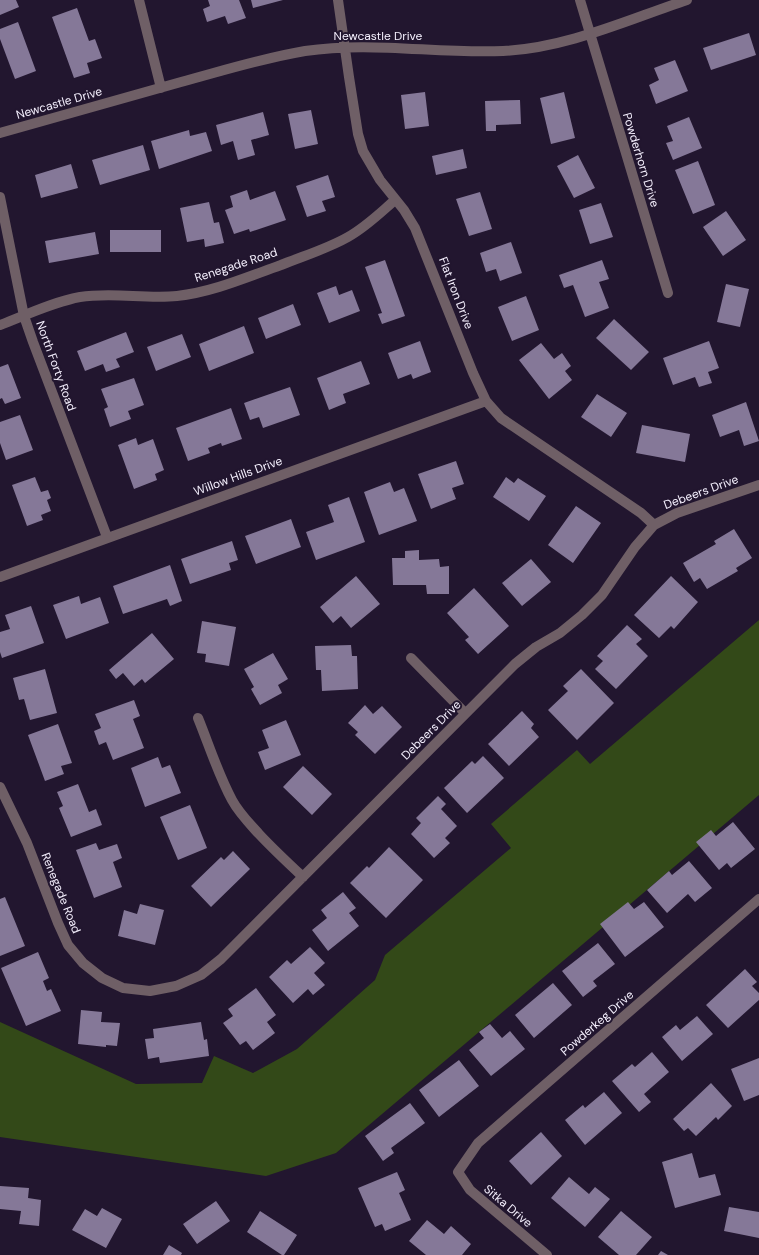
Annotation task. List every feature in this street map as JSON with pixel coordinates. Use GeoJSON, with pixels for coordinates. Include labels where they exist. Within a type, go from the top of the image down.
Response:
{"type":"FeatureCollection","features":[{"type":"Feature","properties":{"kind":"street"},"geometry":{"type":"LineString","coordinates":[[139,0],[161,88]]}},
{"type":"Feature","properties":{"kind":"street","name":"Flat Iron Drive"},"geometry":{"type":"LineString","coordinates":[[338,0],[358,134],[363,151],[372,168],[415,228],[423,244],[473,373],[486,401],[501,418],[641,513],[654,525]]}},
{"type":"Feature","properties":{"kind":"street","name":"Powderhorn Drive"},"geometry":{"type":"LineString","coordinates":[[580,0],[668,293]]}},
{"type":"Feature","properties":{"kind":"street","name":"Newcastle Drive"},"geometry":{"type":"LineString","coordinates":[[0,133],[272,58],[305,51],[345,46],[395,47],[466,52],[534,49],[559,44],[687,0]]}},
{"type":"Feature","properties":{"kind":"street","name":"North Forty Road"},"geometry":{"type":"LineString","coordinates":[[0,198],[24,316],[32,342],[107,537]]}},
{"type":"Feature","properties":{"kind":"street","name":"Renegade Road"},"geometry":{"type":"LineString","coordinates":[[0,325],[55,304],[80,297],[111,295],[176,296],[223,286],[347,238],[369,223],[395,200]]}},
{"type":"Feature","properties":{"kind":"street","name":"Willow Hills Drive"},"geometry":{"type":"LineString","coordinates":[[0,577],[486,401]]}},
{"type":"Feature","properties":{"kind":"street","name":"Debeers Drive"},"geometry":{"type":"LineString","coordinates":[[123,988],[150,991],[176,986],[200,975],[221,958],[515,664],[536,647],[560,633],[597,600],[635,548],[654,525],[677,512],[759,486]]}},
{"type":"Feature","properties":{"kind":"street"},"geometry":{"type":"LineString","coordinates":[[411,658],[466,713]]}},
{"type":"Feature","properties":{"kind":"street"},"geometry":{"type":"LineString","coordinates":[[198,718],[232,801],[251,825],[281,857],[303,877]]}},
{"type":"Feature","properties":{"kind":"street","name":"Renegade Road"},"geometry":{"type":"LineString","coordinates":[[0,787],[27,843],[68,945],[83,964],[102,978],[123,988]]}},
{"type":"Feature","properties":{"kind":"street","name":"Powderkeg Drive"},"geometry":{"type":"LineString","coordinates":[[458,1172],[478,1143],[759,899]]}},
{"type":"Feature","properties":{"kind":"street","name":"Sitka Drive"},"geometry":{"type":"LineString","coordinates":[[458,1172],[470,1190],[547,1255]]}},
{"type":"Feature","properties":{"kind":"green space"},"geometry":{"type":"Polygon","coordinates":[[[759,620],[759,795],[336,1153],[266,1176],[0,1137],[0,1022],[136,1084],[202,1083],[214,1056],[253,1073],[297,1049],[375,980],[385,955],[511,848],[491,824],[577,750],[590,764],[759,620]]]}},
{"type":"Feature","properties":{"kind":"building"},"geometry":{"type":"Polygon","coordinates":[[[0,0],[16,0],[19,7],[0,15],[0,0]]]}},
{"type":"Feature","properties":{"kind":"building"},"geometry":{"type":"Polygon","coordinates":[[[208,0],[239,0],[246,18],[228,24],[225,16],[207,22],[203,9],[210,6],[208,0]]]}},
{"type":"Feature","properties":{"kind":"building"},"geometry":{"type":"Polygon","coordinates":[[[251,0],[283,0],[253,8],[251,0]]]}},
{"type":"Feature","properties":{"kind":"building"},"geometry":{"type":"Polygon","coordinates":[[[77,8],[89,41],[95,39],[102,58],[87,63],[90,73],[74,78],[52,17],[77,8]]]}},
{"type":"Feature","properties":{"kind":"building"},"geometry":{"type":"Polygon","coordinates":[[[18,22],[36,71],[15,79],[0,39],[0,29],[18,22]]]}},
{"type":"Feature","properties":{"kind":"building"},"geometry":{"type":"Polygon","coordinates":[[[749,33],[756,55],[711,70],[703,48],[749,33]]]}},
{"type":"Feature","properties":{"kind":"building"},"geometry":{"type":"Polygon","coordinates":[[[675,60],[688,91],[656,104],[649,85],[659,80],[654,68],[675,60]]]}},
{"type":"Feature","properties":{"kind":"building"},"geometry":{"type":"Polygon","coordinates":[[[425,92],[429,126],[405,129],[401,95],[425,92]]]}},
{"type":"Feature","properties":{"kind":"building"},"geometry":{"type":"Polygon","coordinates":[[[564,92],[575,138],[551,144],[540,98],[564,92]]]}},
{"type":"Feature","properties":{"kind":"building"},"geometry":{"type":"Polygon","coordinates":[[[520,100],[521,124],[496,125],[496,131],[486,131],[485,101],[520,100]]]}},
{"type":"Feature","properties":{"kind":"building"},"geometry":{"type":"Polygon","coordinates":[[[311,110],[318,144],[295,149],[288,114],[311,110]]]}},
{"type":"Feature","properties":{"kind":"building"},"geometry":{"type":"Polygon","coordinates":[[[263,112],[269,135],[251,140],[255,155],[238,160],[233,141],[221,145],[216,125],[263,112]]]}},
{"type":"Feature","properties":{"kind":"building"},"geometry":{"type":"Polygon","coordinates":[[[689,117],[702,148],[673,160],[666,143],[673,141],[667,126],[689,117]]]}},
{"type":"Feature","properties":{"kind":"building"},"geometry":{"type":"Polygon","coordinates":[[[189,130],[190,136],[206,132],[212,151],[159,169],[151,141],[189,130]]]}},
{"type":"Feature","properties":{"kind":"building"},"geometry":{"type":"Polygon","coordinates":[[[143,145],[150,170],[100,185],[92,160],[143,145]]]}},
{"type":"Feature","properties":{"kind":"building"},"geometry":{"type":"Polygon","coordinates":[[[463,149],[467,168],[436,175],[432,156],[463,149]]]}},
{"type":"Feature","properties":{"kind":"building"},"geometry":{"type":"Polygon","coordinates":[[[578,155],[595,188],[574,198],[557,166],[578,155]]]}},
{"type":"Feature","properties":{"kind":"building"},"geometry":{"type":"Polygon","coordinates":[[[698,161],[715,205],[693,214],[675,170],[698,161]]]}},
{"type":"Feature","properties":{"kind":"building"},"geometry":{"type":"Polygon","coordinates":[[[71,164],[78,188],[41,198],[35,175],[71,164]]]}},
{"type":"Feature","properties":{"kind":"building"},"geometry":{"type":"Polygon","coordinates":[[[328,175],[335,197],[322,201],[326,211],[307,217],[296,186],[328,175]]]}},
{"type":"Feature","properties":{"kind":"building"},"geometry":{"type":"Polygon","coordinates":[[[247,190],[250,200],[275,191],[286,220],[250,232],[249,229],[234,234],[225,210],[233,207],[230,196],[247,190]]]}},
{"type":"Feature","properties":{"kind":"building"},"geometry":{"type":"Polygon","coordinates":[[[480,192],[492,229],[469,236],[456,199],[480,192]]]}},
{"type":"Feature","properties":{"kind":"building"},"geometry":{"type":"Polygon","coordinates":[[[209,202],[214,223],[219,222],[224,243],[205,247],[204,239],[187,242],[180,208],[209,202]]]}},
{"type":"Feature","properties":{"kind":"building"},"geometry":{"type":"Polygon","coordinates":[[[601,203],[613,237],[590,244],[579,210],[601,203]]]}},
{"type":"Feature","properties":{"kind":"building"},"geometry":{"type":"Polygon","coordinates":[[[726,211],[746,240],[723,256],[703,227],[726,211]]]}},
{"type":"Feature","properties":{"kind":"building"},"geometry":{"type":"Polygon","coordinates":[[[110,230],[161,230],[161,252],[110,252],[110,230]]]}},
{"type":"Feature","properties":{"kind":"building"},"geometry":{"type":"Polygon","coordinates":[[[95,232],[99,254],[49,263],[45,241],[95,232]]]}},
{"type":"Feature","properties":{"kind":"building"},"geometry":{"type":"Polygon","coordinates":[[[511,242],[522,273],[500,281],[496,269],[486,272],[480,253],[511,242]]]}},
{"type":"Feature","properties":{"kind":"building"},"geometry":{"type":"Polygon","coordinates":[[[385,260],[405,316],[382,324],[378,314],[382,313],[365,267],[385,260]]]}},
{"type":"Feature","properties":{"kind":"building"},"geometry":{"type":"Polygon","coordinates":[[[602,260],[609,279],[599,282],[609,308],[585,317],[573,285],[564,288],[559,275],[602,260]]]}},
{"type":"Feature","properties":{"kind":"building"},"geometry":{"type":"Polygon","coordinates":[[[726,284],[749,289],[740,327],[717,322],[726,284]]]}},
{"type":"Feature","properties":{"kind":"building"},"geometry":{"type":"Polygon","coordinates":[[[336,286],[339,295],[352,290],[360,311],[329,323],[317,293],[336,286]]]}},
{"type":"Feature","properties":{"kind":"building"},"geometry":{"type":"Polygon","coordinates":[[[526,296],[539,330],[512,341],[498,307],[526,296]]]}},
{"type":"Feature","properties":{"kind":"building"},"geometry":{"type":"Polygon","coordinates":[[[293,304],[301,325],[266,339],[258,318],[293,304]]]}},
{"type":"Feature","properties":{"kind":"building"},"geometry":{"type":"Polygon","coordinates":[[[614,319],[649,352],[631,370],[596,338],[614,319]]]}},
{"type":"Feature","properties":{"kind":"building"},"geometry":{"type":"Polygon","coordinates":[[[244,326],[254,353],[209,371],[199,344],[244,326]]]}},
{"type":"Feature","properties":{"kind":"building"},"geometry":{"type":"Polygon","coordinates":[[[126,332],[134,352],[116,359],[120,367],[106,372],[103,364],[85,371],[77,351],[126,332]]]}},
{"type":"Feature","properties":{"kind":"building"},"geometry":{"type":"Polygon","coordinates":[[[182,334],[191,357],[156,371],[147,347],[182,334]]]}},
{"type":"Feature","properties":{"kind":"building"},"geometry":{"type":"Polygon","coordinates":[[[420,341],[431,372],[413,379],[411,374],[398,379],[388,353],[420,341]]]}},
{"type":"Feature","properties":{"kind":"building"},"geometry":{"type":"Polygon","coordinates":[[[709,341],[719,368],[708,372],[712,383],[699,387],[695,377],[673,385],[663,358],[709,341]]]}},
{"type":"Feature","properties":{"kind":"building"},"geometry":{"type":"Polygon","coordinates":[[[541,343],[554,359],[562,353],[571,366],[565,371],[572,380],[549,399],[519,360],[541,343]]]}},
{"type":"Feature","properties":{"kind":"building"},"geometry":{"type":"Polygon","coordinates":[[[361,361],[370,384],[343,394],[346,403],[329,410],[317,378],[361,361]]]}},
{"type":"Feature","properties":{"kind":"building"},"geometry":{"type":"Polygon","coordinates":[[[8,364],[21,398],[5,404],[2,398],[0,399],[0,367],[8,364]]]}},
{"type":"Feature","properties":{"kind":"building"},"geometry":{"type":"Polygon","coordinates":[[[134,378],[144,405],[128,411],[131,419],[110,427],[104,409],[108,407],[101,389],[134,378]]]}},
{"type":"Feature","properties":{"kind":"building"},"geometry":{"type":"Polygon","coordinates":[[[290,387],[300,415],[263,428],[259,417],[250,420],[244,403],[290,387]]]}},
{"type":"Feature","properties":{"kind":"building"},"geometry":{"type":"Polygon","coordinates":[[[597,394],[627,413],[611,437],[581,417],[597,394]]]}},
{"type":"Feature","properties":{"kind":"building"},"geometry":{"type":"Polygon","coordinates":[[[746,402],[759,441],[744,446],[739,430],[720,437],[712,415],[746,402]]]}},
{"type":"Feature","properties":{"kind":"building"},"geometry":{"type":"Polygon","coordinates":[[[231,408],[242,439],[222,446],[221,443],[208,448],[210,453],[188,461],[176,428],[231,408]]]}},
{"type":"Feature","properties":{"kind":"building"},"geometry":{"type":"Polygon","coordinates":[[[20,415],[33,450],[6,460],[0,443],[0,422],[20,415]]]}},
{"type":"Feature","properties":{"kind":"building"},"geometry":{"type":"Polygon","coordinates":[[[642,425],[690,434],[685,462],[636,453],[642,425]]]}},
{"type":"Feature","properties":{"kind":"building"},"geometry":{"type":"Polygon","coordinates":[[[136,438],[138,445],[153,439],[164,470],[155,474],[157,480],[134,489],[118,445],[136,438]]]}},
{"type":"Feature","properties":{"kind":"building"},"geometry":{"type":"Polygon","coordinates":[[[456,461],[464,484],[452,488],[456,499],[431,509],[418,474],[456,461]]]}},
{"type":"Feature","properties":{"kind":"building"},"geometry":{"type":"Polygon","coordinates":[[[35,477],[41,492],[48,490],[51,498],[47,500],[51,511],[41,515],[43,520],[27,526],[12,485],[35,477]]]}},
{"type":"Feature","properties":{"kind":"building"},"geometry":{"type":"Polygon","coordinates":[[[506,477],[514,483],[518,478],[546,496],[529,521],[493,497],[506,477]]]}},
{"type":"Feature","properties":{"kind":"building"},"geometry":{"type":"Polygon","coordinates":[[[390,482],[394,492],[404,488],[417,521],[379,535],[364,492],[390,482]]]}},
{"type":"Feature","properties":{"kind":"building"},"geometry":{"type":"Polygon","coordinates":[[[349,497],[365,542],[316,560],[306,532],[334,522],[328,505],[349,497]]]}},
{"type":"Feature","properties":{"kind":"building"},"geometry":{"type":"Polygon","coordinates":[[[576,506],[601,523],[573,563],[548,545],[576,506]]]}},
{"type":"Feature","properties":{"kind":"building"},"geometry":{"type":"Polygon","coordinates":[[[291,519],[301,547],[256,564],[245,536],[291,519]]]}},
{"type":"Feature","properties":{"kind":"building"},"geometry":{"type":"Polygon","coordinates":[[[734,529],[752,558],[736,568],[738,571],[707,589],[700,578],[694,582],[683,563],[716,544],[714,541],[734,529]]]}},
{"type":"Feature","properties":{"kind":"building"},"geometry":{"type":"Polygon","coordinates":[[[232,541],[238,560],[229,563],[231,570],[190,584],[181,559],[232,541]]]}},
{"type":"Feature","properties":{"kind":"building"},"geometry":{"type":"Polygon","coordinates":[[[419,550],[419,560],[439,559],[440,567],[449,566],[449,594],[427,594],[426,585],[393,585],[392,558],[405,558],[405,551],[419,550]]]}},
{"type":"Feature","properties":{"kind":"building"},"geometry":{"type":"Polygon","coordinates":[[[531,559],[551,582],[522,606],[502,583],[531,559]]]}},
{"type":"Feature","properties":{"kind":"building"},"geometry":{"type":"Polygon","coordinates":[[[170,565],[182,601],[170,606],[167,599],[123,614],[113,586],[170,565]]]}},
{"type":"Feature","properties":{"kind":"building"},"geometry":{"type":"Polygon","coordinates":[[[356,576],[380,604],[351,628],[341,616],[333,623],[320,607],[356,576]]]}},
{"type":"Feature","properties":{"kind":"building"},"geometry":{"type":"Polygon","coordinates":[[[671,576],[698,602],[674,629],[671,626],[659,638],[634,615],[671,576]]]}},
{"type":"Feature","properties":{"kind":"building"},"geometry":{"type":"Polygon","coordinates":[[[474,588],[509,626],[478,654],[465,640],[469,637],[447,613],[474,588]]]}},
{"type":"Feature","properties":{"kind":"building"},"geometry":{"type":"Polygon","coordinates":[[[79,596],[81,604],[100,597],[109,623],[66,639],[53,605],[79,596]]]}},
{"type":"Feature","properties":{"kind":"building"},"geometry":{"type":"Polygon","coordinates":[[[31,606],[44,643],[2,658],[0,652],[0,632],[10,629],[5,615],[31,606]]]}},
{"type":"Feature","properties":{"kind":"building"},"geometry":{"type":"Polygon","coordinates":[[[202,621],[236,627],[229,666],[205,662],[206,654],[197,653],[202,621]]]}},
{"type":"Feature","properties":{"kind":"building"},"geometry":{"type":"Polygon","coordinates":[[[627,625],[642,639],[636,644],[648,656],[616,689],[595,669],[603,661],[597,656],[627,625]]]}},
{"type":"Feature","properties":{"kind":"building"},"geometry":{"type":"Polygon","coordinates":[[[152,633],[174,659],[145,683],[142,679],[134,686],[123,673],[116,679],[109,670],[152,633]]]}},
{"type":"Feature","properties":{"kind":"building"},"geometry":{"type":"Polygon","coordinates":[[[351,645],[352,656],[357,656],[358,689],[322,691],[321,670],[316,670],[315,646],[351,645]]]}},
{"type":"Feature","properties":{"kind":"building"},"geometry":{"type":"Polygon","coordinates":[[[273,653],[288,679],[278,685],[282,693],[260,705],[251,689],[254,687],[244,669],[273,653]]]}},
{"type":"Feature","properties":{"kind":"building"},"geometry":{"type":"Polygon","coordinates":[[[45,669],[57,713],[30,720],[24,699],[19,700],[13,678],[45,669]]]}},
{"type":"Feature","properties":{"kind":"building"},"geometry":{"type":"Polygon","coordinates":[[[581,669],[614,703],[577,740],[548,710],[568,691],[563,686],[581,669]]]}},
{"type":"Feature","properties":{"kind":"building"},"geometry":{"type":"Polygon","coordinates":[[[134,700],[140,716],[133,719],[144,748],[113,760],[106,742],[99,745],[94,731],[101,728],[95,714],[134,700]]]}},
{"type":"Feature","properties":{"kind":"building"},"geometry":{"type":"Polygon","coordinates":[[[365,705],[373,714],[382,706],[402,727],[375,754],[355,735],[358,732],[348,723],[365,705]]]}},
{"type":"Feature","properties":{"kind":"building"},"geometry":{"type":"Polygon","coordinates":[[[522,711],[534,724],[531,728],[539,737],[509,766],[488,744],[522,711]]]}},
{"type":"Feature","properties":{"kind":"building"},"geometry":{"type":"Polygon","coordinates":[[[286,720],[301,755],[265,770],[258,752],[269,748],[262,730],[286,720]]]}},
{"type":"Feature","properties":{"kind":"building"},"geometry":{"type":"Polygon","coordinates":[[[58,724],[72,763],[61,766],[64,774],[45,781],[28,735],[58,724]]]}},
{"type":"Feature","properties":{"kind":"building"},"geometry":{"type":"Polygon","coordinates":[[[483,756],[504,778],[467,813],[444,788],[472,761],[475,764],[483,756]]]}},
{"type":"Feature","properties":{"kind":"building"},"geometry":{"type":"Polygon","coordinates":[[[158,757],[162,768],[170,765],[181,793],[145,807],[131,768],[158,757]]]}},
{"type":"Feature","properties":{"kind":"building"},"geometry":{"type":"Polygon","coordinates":[[[303,766],[332,794],[312,815],[283,787],[303,766]]]}},
{"type":"Feature","properties":{"kind":"building"},"geometry":{"type":"Polygon","coordinates":[[[78,784],[89,812],[96,809],[102,825],[71,837],[59,808],[63,806],[57,792],[78,784]]]}},
{"type":"Feature","properties":{"kind":"building"},"geometry":{"type":"Polygon","coordinates":[[[438,796],[446,804],[441,809],[457,826],[445,838],[450,843],[434,858],[411,834],[421,823],[416,818],[438,796]]]}},
{"type":"Feature","properties":{"kind":"building"},"geometry":{"type":"Polygon","coordinates":[[[190,805],[207,848],[178,860],[160,817],[190,805]]]}},
{"type":"Feature","properties":{"kind":"building"},"geometry":{"type":"Polygon","coordinates":[[[733,822],[755,849],[731,868],[727,863],[719,870],[696,842],[711,830],[716,836],[733,822]]]}},
{"type":"Feature","properties":{"kind":"building"},"geometry":{"type":"Polygon","coordinates":[[[96,843],[99,850],[117,844],[122,858],[113,862],[122,887],[94,898],[76,850],[96,843]]]}},
{"type":"Feature","properties":{"kind":"building"},"geometry":{"type":"Polygon","coordinates":[[[389,847],[423,880],[386,918],[350,883],[367,866],[369,868],[389,847]]]}},
{"type":"Feature","properties":{"kind":"building"},"geometry":{"type":"Polygon","coordinates":[[[233,851],[250,869],[211,907],[191,886],[221,857],[224,860],[233,851]]]}},
{"type":"Feature","properties":{"kind":"building"},"geometry":{"type":"Polygon","coordinates":[[[689,861],[712,888],[695,902],[688,894],[667,913],[647,890],[669,871],[672,875],[689,861]]]}},
{"type":"Feature","properties":{"kind":"building"},"geometry":{"type":"Polygon","coordinates":[[[343,892],[356,908],[349,913],[359,926],[328,951],[312,930],[327,918],[321,910],[343,892]]]}},
{"type":"Feature","properties":{"kind":"building"},"geometry":{"type":"Polygon","coordinates":[[[5,897],[25,946],[0,956],[0,899],[5,897]]]}},
{"type":"Feature","properties":{"kind":"building"},"geometry":{"type":"Polygon","coordinates":[[[628,902],[634,909],[644,902],[664,927],[625,957],[600,924],[628,902]]]}},
{"type":"Feature","properties":{"kind":"building"},"geometry":{"type":"Polygon","coordinates":[[[140,904],[164,910],[155,945],[118,936],[124,910],[137,914],[140,904]]]}},
{"type":"Feature","properties":{"kind":"building"},"geometry":{"type":"Polygon","coordinates":[[[598,943],[615,964],[593,981],[597,986],[583,997],[562,971],[598,943]]]}},
{"type":"Feature","properties":{"kind":"building"},"geometry":{"type":"Polygon","coordinates":[[[310,947],[325,963],[314,973],[325,985],[313,995],[308,989],[293,1003],[269,977],[287,960],[291,964],[310,947]]]}},
{"type":"Feature","properties":{"kind":"building"},"geometry":{"type":"Polygon","coordinates":[[[38,952],[49,978],[43,981],[47,991],[51,989],[61,1011],[26,1026],[1,968],[38,952]]]}},
{"type":"Feature","properties":{"kind":"building"},"geometry":{"type":"Polygon","coordinates":[[[745,969],[757,982],[752,986],[759,993],[759,1000],[728,1028],[706,1005],[745,969]]]}},
{"type":"Feature","properties":{"kind":"building"},"geometry":{"type":"Polygon","coordinates":[[[553,983],[572,1005],[534,1038],[515,1015],[553,983]]]}},
{"type":"Feature","properties":{"kind":"building"},"geometry":{"type":"Polygon","coordinates":[[[256,988],[276,1015],[267,1022],[275,1033],[253,1050],[246,1041],[240,1045],[223,1023],[233,1016],[228,1009],[256,988]]]}},
{"type":"Feature","properties":{"kind":"building"},"geometry":{"type":"Polygon","coordinates":[[[81,1010],[102,1012],[101,1022],[120,1023],[117,1046],[106,1045],[106,1047],[78,1044],[81,1010]]]}},
{"type":"Feature","properties":{"kind":"building"},"geometry":{"type":"Polygon","coordinates":[[[697,1016],[713,1034],[682,1061],[662,1037],[676,1025],[680,1030],[697,1016]]]}},
{"type":"Feature","properties":{"kind":"building"},"geometry":{"type":"Polygon","coordinates":[[[201,1022],[204,1040],[207,1039],[209,1056],[160,1063],[159,1057],[148,1059],[145,1039],[154,1038],[153,1029],[201,1022]]]}},
{"type":"Feature","properties":{"kind":"building"},"geometry":{"type":"Polygon","coordinates":[[[490,1024],[502,1038],[510,1031],[525,1049],[491,1076],[469,1050],[484,1038],[479,1032],[490,1024]]]}},
{"type":"Feature","properties":{"kind":"building"},"geometry":{"type":"Polygon","coordinates":[[[652,1052],[669,1072],[644,1094],[651,1102],[639,1112],[612,1081],[632,1064],[635,1067],[652,1052]]]}},
{"type":"Feature","properties":{"kind":"building"},"geometry":{"type":"Polygon","coordinates":[[[759,1058],[759,1095],[744,1101],[731,1069],[759,1058]]]}},
{"type":"Feature","properties":{"kind":"building"},"geometry":{"type":"Polygon","coordinates":[[[459,1060],[479,1086],[439,1117],[419,1090],[459,1060]]]}},
{"type":"Feature","properties":{"kind":"building"},"geometry":{"type":"Polygon","coordinates":[[[711,1083],[732,1106],[718,1120],[716,1117],[696,1136],[688,1128],[684,1131],[673,1119],[711,1083]]]}},
{"type":"Feature","properties":{"kind":"building"},"geometry":{"type":"Polygon","coordinates":[[[604,1092],[622,1113],[585,1145],[565,1120],[583,1105],[585,1108],[604,1092]]]}},
{"type":"Feature","properties":{"kind":"building"},"geometry":{"type":"Polygon","coordinates":[[[410,1103],[425,1123],[391,1148],[394,1153],[383,1161],[365,1136],[410,1103]]]}},
{"type":"Feature","properties":{"kind":"building"},"geometry":{"type":"Polygon","coordinates":[[[541,1132],[562,1156],[531,1185],[509,1161],[541,1132]]]}},
{"type":"Feature","properties":{"kind":"building"},"geometry":{"type":"Polygon","coordinates":[[[692,1153],[699,1178],[715,1174],[721,1195],[675,1208],[662,1162],[692,1153]]]}},
{"type":"Feature","properties":{"kind":"building"},"geometry":{"type":"Polygon","coordinates":[[[397,1172],[405,1190],[399,1193],[411,1220],[385,1231],[382,1224],[375,1227],[358,1188],[397,1172]]]}},
{"type":"Feature","properties":{"kind":"building"},"geometry":{"type":"Polygon","coordinates":[[[569,1177],[589,1194],[595,1187],[610,1199],[585,1227],[551,1198],[569,1177]]]}},
{"type":"Feature","properties":{"kind":"building"},"geometry":{"type":"Polygon","coordinates":[[[0,1186],[29,1188],[28,1198],[41,1200],[39,1226],[19,1224],[21,1211],[0,1209],[0,1186]]]}},
{"type":"Feature","properties":{"kind":"building"},"geometry":{"type":"Polygon","coordinates":[[[216,1201],[230,1221],[197,1244],[183,1224],[216,1201]]]}},
{"type":"Feature","properties":{"kind":"building"},"geometry":{"type":"Polygon","coordinates":[[[729,1207],[759,1212],[759,1238],[724,1231],[729,1207]]]}},
{"type":"Feature","properties":{"kind":"building"},"geometry":{"type":"Polygon","coordinates":[[[102,1208],[122,1219],[106,1248],[72,1230],[85,1209],[97,1216],[102,1208]]]}},
{"type":"Feature","properties":{"kind":"building"},"geometry":{"type":"Polygon","coordinates":[[[260,1211],[297,1235],[284,1255],[247,1232],[260,1211]]]}},
{"type":"Feature","properties":{"kind":"building"},"geometry":{"type":"Polygon","coordinates":[[[621,1211],[652,1237],[636,1255],[619,1255],[598,1237],[621,1211]]]}},
{"type":"Feature","properties":{"kind":"building"},"geometry":{"type":"Polygon","coordinates":[[[427,1220],[444,1234],[451,1226],[471,1244],[462,1255],[426,1255],[409,1241],[427,1220]]]}},
{"type":"Feature","properties":{"kind":"building"},"geometry":{"type":"Polygon","coordinates":[[[169,1245],[182,1253],[181,1255],[163,1255],[169,1245]]]}},
{"type":"Feature","properties":{"kind":"building"},"geometry":{"type":"Polygon","coordinates":[[[661,1251],[668,1255],[658,1255],[661,1251]]]}}]}
